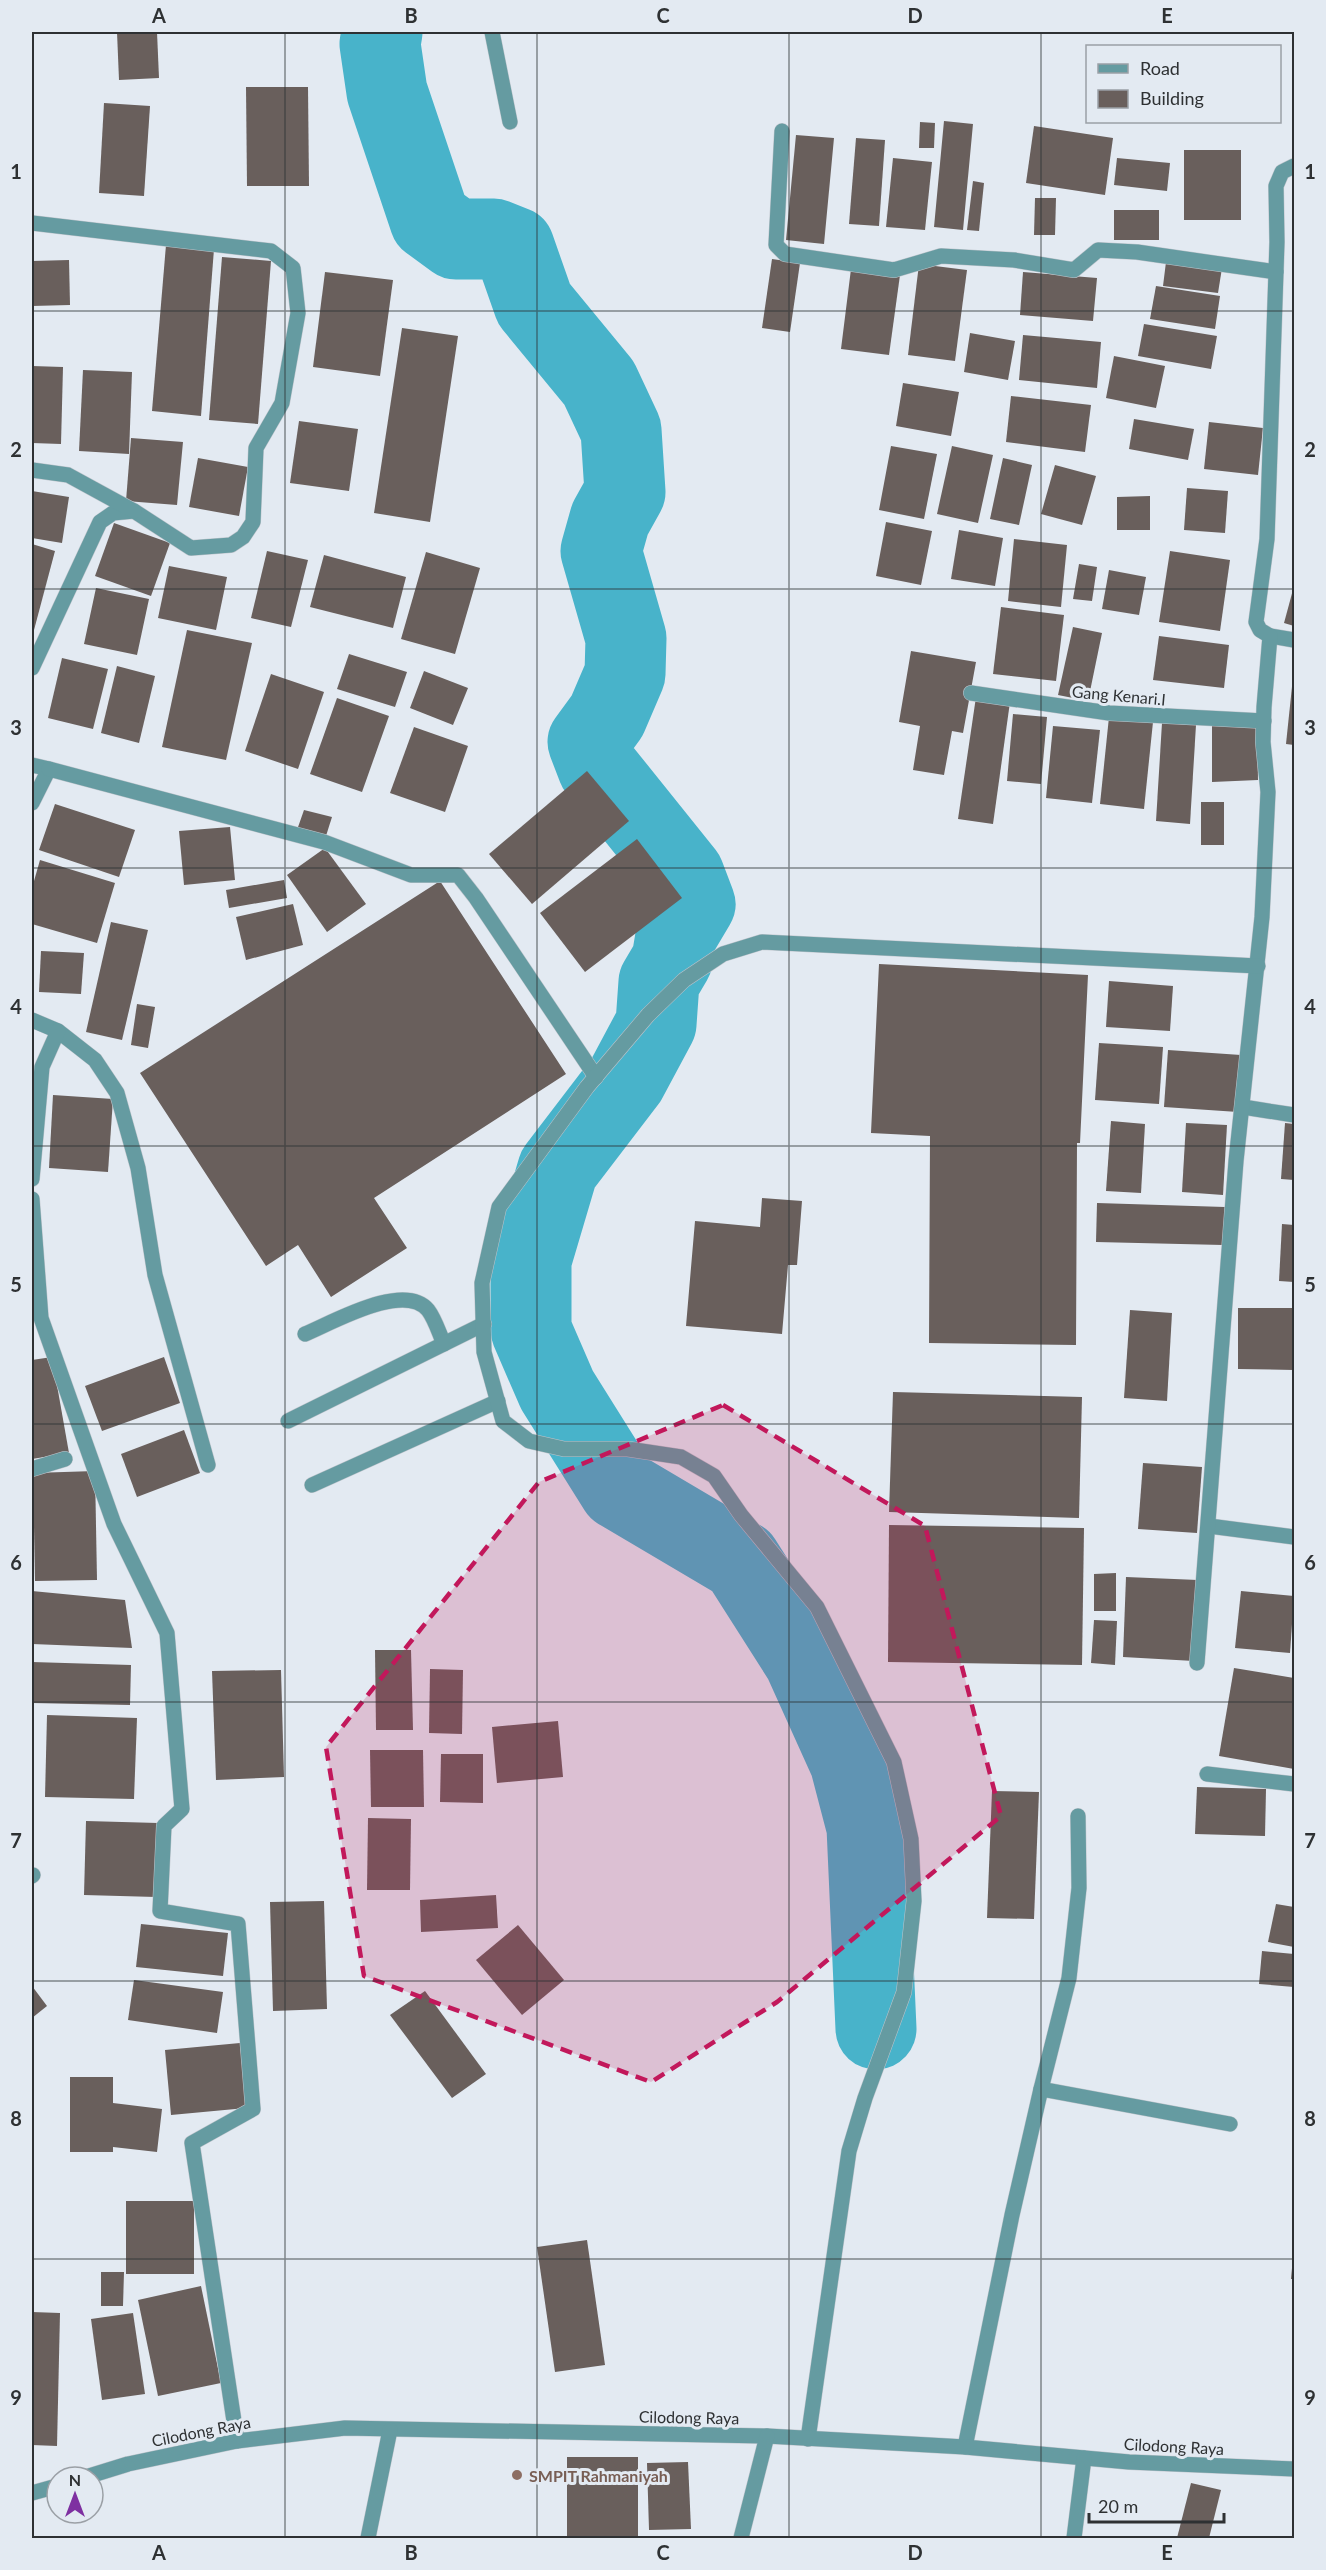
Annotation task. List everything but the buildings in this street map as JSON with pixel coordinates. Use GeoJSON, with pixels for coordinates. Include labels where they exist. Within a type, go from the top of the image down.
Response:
{"type":"FeatureCollection","features":[{"type":"Feature","properties":{"kind":"street"},"geometry":{"type":"LineString","coordinates":[[492,32],[510,122]]}},
{"type":"Feature","properties":{"kind":"street"},"geometry":{"type":"LineString","coordinates":[[782,130],[776,245],[784,254],[894,270],[940,256],[965,256],[1014,260],[1074,270],[1098,250],[1137,252],[1276,272]]}},
{"type":"Feature","properties":{"kind":"street"},"geometry":{"type":"LineString","coordinates":[[1294,166],[1282,172],[1276,186],[1276,272],[1267,539],[1256,621],[1260,630],[1270,636],[1294,640]]}},
{"type":"Feature","properties":{"kind":"street"},"geometry":{"type":"LineString","coordinates":[[32,223],[271,251],[293,268],[298,313],[282,403],[256,448],[253,522],[243,537],[231,545],[191,548],[134,511],[68,474],[32,470]]}},
{"type":"Feature","properties":{"kind":"street"},"geometry":{"type":"LineString","coordinates":[[32,668],[100,522],[113,513],[134,511]]}},
{"type":"Feature","properties":{"kind":"street"},"geometry":{"type":"LineString","coordinates":[[1197,1663],[1236,1161],[1258,966],[1268,792],[1264,721],[1270,636]]}},
{"type":"Feature","properties":{"kind":"street","name":"Gang Kenari.I"},"geometry":{"type":"LineString","coordinates":[[971,693],[1108,713],[1264,721]]}},
{"type":"Feature","properties":{"kind":"street"},"geometry":{"type":"LineString","coordinates":[[32,765],[324,842],[411,875],[458,875],[476,898],[596,1077]]}},
{"type":"Feature","properties":{"kind":"street"},"geometry":{"type":"LineString","coordinates":[[32,802],[49,769]]}},
{"type":"Feature","properties":{"kind":"street"},"geometry":{"type":"LineString","coordinates":[[808,2439],[849,2151],[865,2097],[904,1992],[914,1900],[911,1839],[894,1762],[817,1606],[741,1515],[714,1476],[681,1457],[628,1449],[564,1449],[529,1441],[503,1421],[484,1352],[482,1283],[499,1207],[596,1077],[648,1015],[684,980],[723,954],[762,942],[1258,966]]}},
{"type":"Feature","properties":{"kind":"street"},"geometry":{"type":"LineString","coordinates":[[32,1020],[58,1031],[95,1060],[117,1093],[138,1168],[155,1275],[208,1466]]}},
{"type":"Feature","properties":{"kind":"street"},"geometry":{"type":"LineString","coordinates":[[32,1179],[42,1067],[58,1031]]}},
{"type":"Feature","properties":{"kind":"street"},"geometry":{"type":"LineString","coordinates":[[1243,1107],[1294,1115]]}},
{"type":"Feature","properties":{"kind":"street"},"geometry":{"type":"LineString","coordinates":[[32,1199],[41,1318],[114,1524],[166,1633],[182,1809],[164,1826],[160,1911],[238,1924],[253,2109],[192,2143],[237,2441]]}},
{"type":"Feature","properties":{"kind":"street"},"geometry":{"type":"LineString","coordinates":[[305,1334],[380,1303],[409,1299],[427,1309],[444,1344]]}},
{"type":"Feature","properties":{"kind":"street"},"geometry":{"type":"LineString","coordinates":[[288,1421],[484,1324]]}},
{"type":"Feature","properties":{"kind":"street"},"geometry":{"type":"LineString","coordinates":[[312,1485],[498,1401]]}},
{"type":"Feature","properties":{"kind":"street"},"geometry":{"type":"LineString","coordinates":[[32,1469],[65,1459]]}},
{"type":"Feature","properties":{"kind":"street"},"geometry":{"type":"LineString","coordinates":[[1209,1526],[1294,1537]]}},
{"type":"Feature","properties":{"kind":"street"},"geometry":{"type":"LineString","coordinates":[[1207,1774],[1294,1784]]}},
{"type":"Feature","properties":{"kind":"street"},"geometry":{"type":"LineString","coordinates":[[965,2447],[1012,2215],[1069,1978],[1079,1888],[1078,1816]]}},
{"type":"Feature","properties":{"kind":"street"},"geometry":{"type":"LineString","coordinates":[[1041,2089],[1230,2124]]}},
{"type":"Feature","properties":{"kind":"street","name":"Cilodong Raya"},"geometry":{"type":"LineString","coordinates":[[105,2471],[128,2464],[237,2441],[345,2428],[767,2436],[965,2447],[1084,2458],[1294,2469]]}},
{"type":"Feature","properties":{"kind":"street"},"geometry":{"type":"LineString","coordinates":[[368,2538],[390,2430]]}},
{"type":"Feature","properties":{"kind":"street"},"geometry":{"type":"LineString","coordinates":[[741,2538],[767,2436]]}},
{"type":"Feature","properties":{"kind":"street"},"geometry":{"type":"LineString","coordinates":[[1074,2538],[1084,2458]]}},
{"type":"Feature","properties":{"kind":"highlighted area"},"geometry":{"type":"Polygon","coordinates":[[[723,1405],[925,1526],[1001,1816],[777,2002],[651,2082],[364,1976],[326,1747],[539,1482],[723,1405]]]}},
{"type":"Feature","properties":{"kind":"waterway"},"geometry":{"type":"LineString","coordinates":[[382,32],[380,44],[387,92],[430,220],[456,239],[494,239],[514,247],[534,304],[599,383],[621,430],[625,492],[610,519],[601,551],[626,638],[625,674],[607,716],[588,742],[598,768],[684,875],[695,904],[676,936],[672,960],[659,982],[656,1024],[626,1080],[558,1169],[531,1260],[531,1330],[557,1390],[619,1489],[741,1561],[804,1660],[850,1762],[867,1827],[876,2029]]}},
{"type":"Feature","properties":{"kind":"place","name":"SMPIT Rahmaniyah"},"geometry":{"type":"Point","coordinates":[517,2475]}}]}
